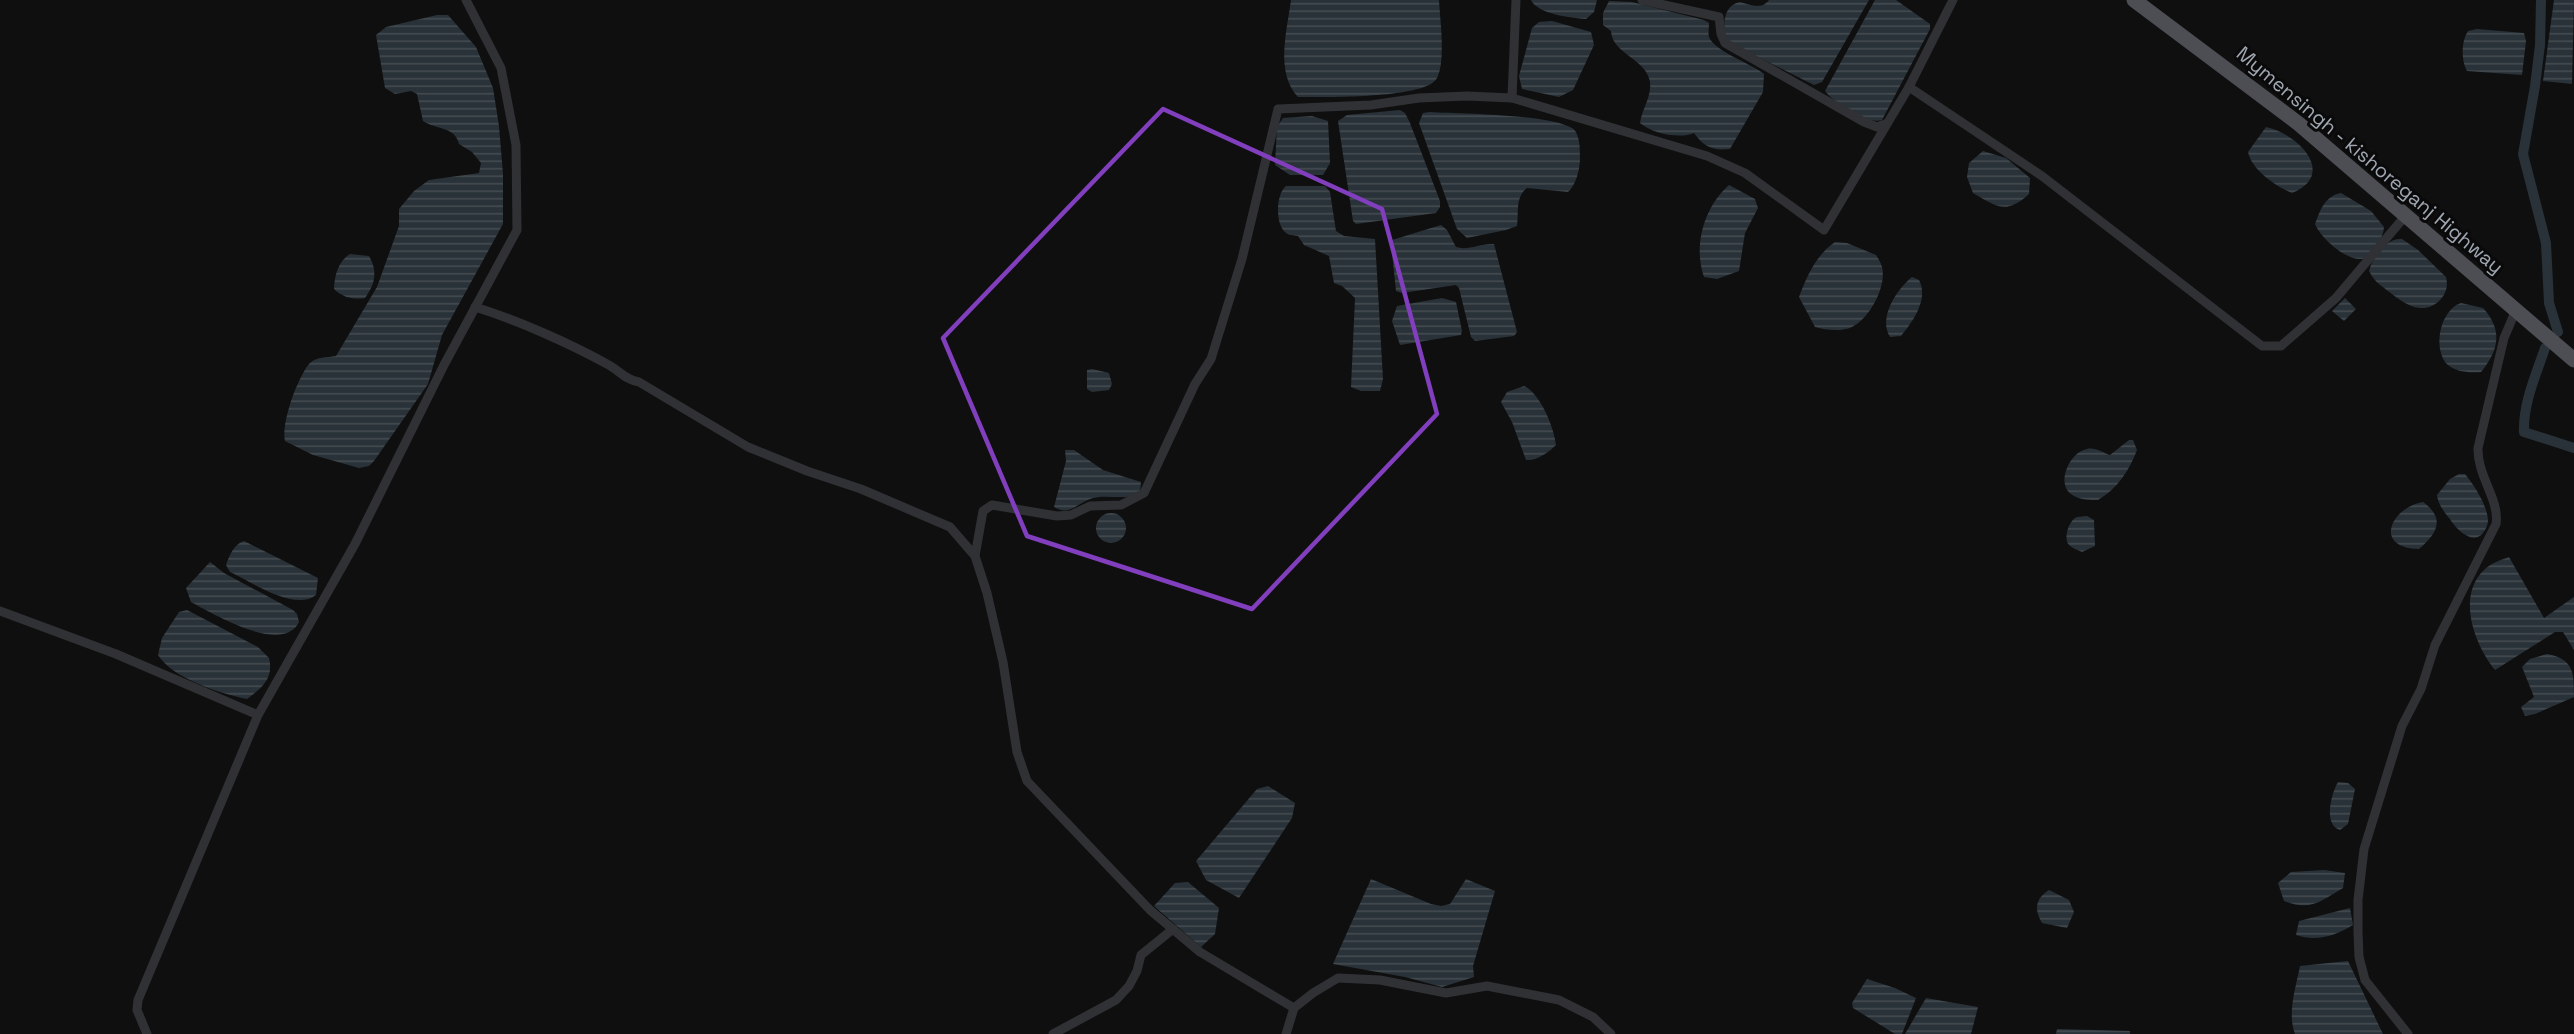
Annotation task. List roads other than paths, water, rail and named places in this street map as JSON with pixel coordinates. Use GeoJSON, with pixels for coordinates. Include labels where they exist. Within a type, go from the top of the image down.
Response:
{"type":"FeatureCollection","features":[{"type":"Feature","properties":{"kind":"main road","name":"Mymensingh - kishoreganj Highway"},"geometry":{"type":"LineString","coordinates":[[2134,0],[2290,117],[2574,360]]}},
{"type":"Feature","properties":{"kind":"street"},"geometry":{"type":"LineString","coordinates":[[147,1034],[137,1010],[138,1000],[258,715],[355,544],[475,307],[517,230],[516,145],[501,68],[466,0]]}},
{"type":"Feature","properties":{"kind":"street"},"geometry":{"type":"LineString","coordinates":[[1512,98],[1516,0]]}},
{"type":"Feature","properties":{"kind":"street"},"geometry":{"type":"LineString","coordinates":[[1642,0],[1719,18],[1720,34],[1725,43],[1864,122],[1877,127],[1885,124]]}},
{"type":"Feature","properties":{"kind":"street"},"geometry":{"type":"LineString","coordinates":[[975,556],[983,511],[987,507],[996,505],[1057,516],[1071,516],[1090,506],[1121,505],[1144,493],[1196,384],[1211,359],[1242,259],[1278,109],[1371,105],[1419,98],[1467,96],[1512,98],[1707,156],[1745,173],[1824,230],[1885,124],[1910,87],[1953,0]]}},
{"type":"Feature","properties":{"kind":"street"},"geometry":{"type":"LineString","coordinates":[[1910,87],[2042,176],[2262,346],[2281,346],[2336,298],[2406,215]]}},
{"type":"Feature","properties":{"kind":"street"},"geometry":{"type":"LineString","coordinates":[[475,307],[501,316],[609,365],[629,380],[639,382],[748,447],[807,471],[861,489],[950,527],[975,556],[987,593],[1000,650],[1017,752],[1027,781],[1150,910],[1200,952],[1294,1008]]}},
{"type":"Feature","properties":{"kind":"street"},"geometry":{"type":"LineString","coordinates":[[2408,1034],[2365,980],[2359,957],[2358,900],[2364,849],[2402,726],[2421,689],[2435,645],[2496,524],[2496,510],[2479,466],[2478,448],[2504,338],[2516,310]]}},
{"type":"Feature","properties":{"kind":"street"},"geometry":{"type":"LineString","coordinates":[[0,611],[116,654],[258,715]]}},
{"type":"Feature","properties":{"kind":"street"},"geometry":{"type":"LineString","coordinates":[[1053,1034],[1116,1000],[1129,986],[1137,971],[1141,955],[1173,929]]}},
{"type":"Feature","properties":{"kind":"street"},"geometry":{"type":"LineString","coordinates":[[1286,1034],[1294,1008],[1338,978],[1380,980],[1446,993],[1487,986],[1559,1000],[1593,1017],[1611,1034]]}},
{"type":"Feature","properties":{"kind":"waterway"},"geometry":{"type":"LineString","coordinates":[[2541,0],[2540,45],[2523,154],[2546,243],[2549,303],[2558,332]]}},
{"type":"Feature","properties":{"kind":"waterway"},"geometry":{"type":"LineString","coordinates":[[2545,348],[2528,400],[2524,432],[2574,448]]}}]}
